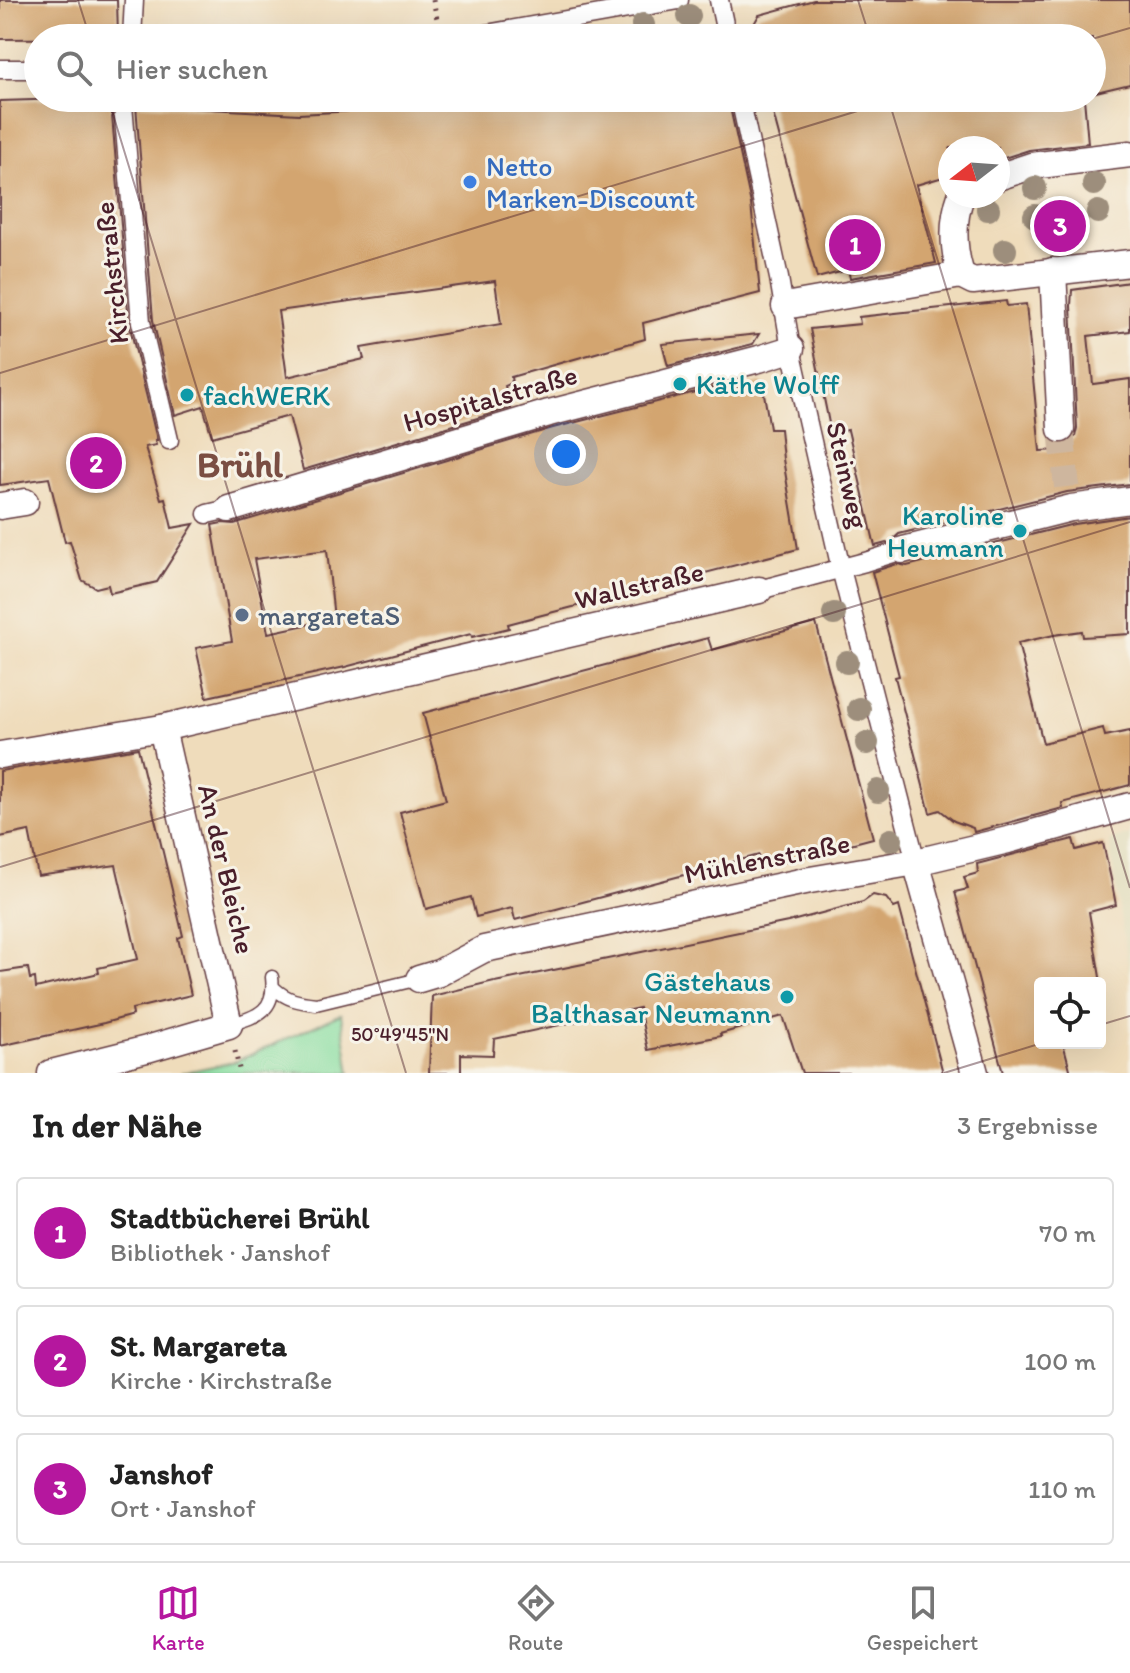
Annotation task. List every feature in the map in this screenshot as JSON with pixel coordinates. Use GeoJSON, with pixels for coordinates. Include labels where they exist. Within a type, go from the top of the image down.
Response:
{"type":"FeatureCollection","features":[{"type":"Feature","properties":{"kind":"street"},"geometry":{"type":"LineString","coordinates":[[133,24],[134,0]]}},
{"type":"Feature","properties":{"kind":"street"},"geometry":{"type":"LineString","coordinates":[[543,24],[679,0]]}},
{"type":"Feature","properties":{"kind":"street"},"geometry":{"type":"LineString","coordinates":[[719,0],[724,24]]}},
{"type":"Feature","properties":{"kind":"street"},"geometry":{"type":"LineString","coordinates":[[0,69],[24,69]]}},
{"type":"Feature","properties":{"kind":"street","name":"Kirchstraße"},"geometry":{"type":"LineString","coordinates":[[124,112],[141,322],[169,440]]}},
{"type":"Feature","properties":{"kind":"street","name":"Steinweg"},"geometry":{"type":"LineString","coordinates":[[743,112],[785,306],[791,349],[841,569],[916,862]]}},
{"type":"Feature","properties":{"kind":"street"},"geometry":{"type":"LineString","coordinates":[[1010,173],[1031,166],[1130,154]]}},
{"type":"Feature","properties":{"kind":"street"},"geometry":{"type":"LineString","coordinates":[[956,208],[955,238],[961,275]]}},
{"type":"Feature","properties":{"kind":"street"},"geometry":{"type":"LineString","coordinates":[[785,306],[961,275],[973,281],[1130,263]]}},
{"type":"Feature","properties":{"kind":"street"},"geometry":{"type":"LineString","coordinates":[[1053,271],[1061,429]]}},
{"type":"Feature","properties":{"kind":"street","name":"Hospitalstraße"},"geometry":{"type":"LineString","coordinates":[[218,512],[549,413],[791,349]]}},
{"type":"Feature","properties":{"kind":"street","name":"Wallstraße"},"geometry":{"type":"LineString","coordinates":[[0,755],[759,590],[841,569],[1069,497],[1130,500]]}},
{"type":"Feature","properties":{"kind":"street","name":"An der Bleiche"},"geometry":{"type":"LineString","coordinates":[[155,722],[229,1025]]}},
{"type":"Feature","properties":{"kind":"street","name":"Mühlenstraße"},"geometry":{"type":"LineString","coordinates":[[419,979],[439,973],[484,949],[810,880],[916,862],[1130,806]]}},
{"type":"Feature","properties":{"kind":"street"},"geometry":{"type":"LineString","coordinates":[[916,862],[975,1073]]}},
{"type":"Feature","properties":{"kind":"street"},"geometry":{"type":"LineString","coordinates":[[51,1073],[229,1025]]}},
{"type":"Feature","properties":{"kind":"lane"},"geometry":{"type":"LineString","coordinates":[[229,1025],[250,1019],[269,1006],[273,982],[285,998],[316,1004],[419,979]]}},
{"type":"Feature","properties":{"kind":"path"},"geometry":{"type":"LineString","coordinates":[[433,0],[438,24]]}},
{"type":"Feature","properties":{"kind":"shaded area"},"geometry":{"type":"Polygon","coordinates":[[[1130,834],[1130,977],[1109,841],[1130,834]]]}},
{"type":"Feature","properties":{"kind":"green space"},"geometry":{"type":"Polygon","coordinates":[[[341,1014],[350,1073],[181,1073],[237,1061],[341,1014]]]}},
{"type":"Feature","properties":{"kind":"building"},"geometry":{"type":"Polygon","coordinates":[[[0,0],[117,0],[118,24],[24,24],[24,39],[0,39],[0,0]]]}},
{"type":"Feature","properties":{"kind":"building"},"geometry":{"type":"Polygon","coordinates":[[[814,0],[1130,0],[1130,84],[1106,90],[1106,24],[754,24],[759,15],[814,0]]]}},
{"type":"Feature","properties":{"kind":"building"},"geometry":{"type":"Polygon","coordinates":[[[24,100],[24,112],[112,112],[129,323],[157,440],[156,445],[145,447],[161,499],[165,498],[172,528],[194,524],[157,582],[110,593],[108,585],[96,588],[82,580],[70,541],[65,542],[49,478],[0,485],[0,101],[24,100]]]}},
{"type":"Feature","properties":{"kind":"building"},"geometry":{"type":"Polygon","coordinates":[[[137,112],[731,112],[751,204],[760,293],[643,323],[645,339],[511,377],[512,383],[505,386],[511,408],[303,470],[289,416],[212,437],[203,406],[175,415],[153,320],[137,112]],[[495,281],[278,311],[287,377],[364,359],[361,348],[501,324],[495,281]]]}},
{"type":"Feature","properties":{"kind":"building"},"geometry":{"type":"Polygon","coordinates":[[[773,112],[1085,112],[1088,143],[1029,150],[1010,156],[1010,136],[938,136],[938,179],[916,185],[936,263],[850,278],[848,270],[817,278],[773,112]]]}},
{"type":"Feature","properties":{"kind":"building"},"geometry":{"type":"Polygon","coordinates":[[[1130,282],[1130,331],[1088,336],[1093,384],[1130,379],[1130,484],[1067,492],[899,534],[890,542],[875,546],[848,430],[831,433],[810,329],[860,324],[859,317],[1006,301],[1007,306],[1026,304],[1040,451],[1063,450],[1064,445],[1075,437],[1077,428],[1072,290],[1130,282]]]}},
{"type":"Feature","properties":{"kind":"building"},"geometry":{"type":"Polygon","coordinates":[[[759,334],[753,344],[668,366],[662,344],[759,334]]]}},
{"type":"Feature","properties":{"kind":"building"},"geometry":{"type":"Polygon","coordinates":[[[762,382],[770,429],[780,429],[798,549],[508,624],[509,628],[472,637],[471,634],[345,667],[207,697],[196,648],[232,641],[212,525],[234,524],[553,428],[727,384],[724,389],[762,382]],[[327,550],[254,559],[268,633],[334,619],[327,550]]]}},
{"type":"Feature","properties":{"kind":"building"},"geometry":{"type":"Polygon","coordinates":[[[1130,516],[1130,634],[1083,637],[1082,631],[1018,643],[1043,743],[1103,728],[1105,736],[1130,731],[1130,785],[1062,803],[1063,808],[974,832],[973,828],[954,821],[940,810],[930,813],[872,572],[1074,524],[1130,516]]]}},
{"type":"Feature","properties":{"kind":"building"},"geometry":{"type":"Polygon","coordinates":[[[816,623],[873,838],[762,867],[759,855],[515,920],[512,908],[476,917],[471,897],[426,909],[400,812],[446,800],[423,713],[708,638],[712,650],[816,623]]]}},
{"type":"Feature","properties":{"kind":"building"},"geometry":{"type":"Polygon","coordinates":[[[138,748],[183,936],[178,938],[191,995],[132,1009],[133,1015],[104,1023],[0,1046],[0,972],[28,968],[30,979],[35,978],[36,988],[99,973],[98,968],[138,959],[116,865],[38,876],[29,831],[0,837],[0,771],[138,748]]]}},
{"type":"Feature","properties":{"kind":"building"},"geometry":{"type":"Polygon","coordinates":[[[1073,839],[1076,850],[1103,843],[1116,905],[1089,912],[1100,977],[1034,977],[1034,1049],[1065,1049],[1071,1073],[1003,1073],[955,892],[968,889],[964,877],[978,873],[977,864],[1073,839]]]}},
{"type":"Feature","properties":{"kind":"building"},"geometry":{"type":"Polygon","coordinates":[[[873,895],[886,898],[894,908],[899,906],[943,1073],[802,1073],[783,1016],[721,1036],[648,1050],[639,1008],[494,1039],[493,1055],[461,1054],[461,1073],[429,1073],[432,996],[788,922],[863,902],[873,895]]]}},
{"type":"Feature","properties":{"kind":"tunnel"},"geometry":{"type":"LineString","coordinates":[[1061,429],[1067,487]]}},
{"type":"Feature","properties":{"kind":"place","name":"Netto Marken-Discount"},"geometry":{"type":"Point","coordinates":[470,182]}},
{"type":"Feature","properties":{"kind":"place","name":"Janshof"},"geometry":{"type":"Point","coordinates":[1060,226]}},
{"type":"Feature","properties":{"kind":"place","name":"Stadtbücherei Brühl"},"geometry":{"type":"Point","coordinates":[855,245]}},
{"type":"Feature","properties":{"kind":"place","name":"Käthe Wolff"},"geometry":{"type":"Point","coordinates":[680,384]}},
{"type":"Feature","properties":{"kind":"place","name":"fachWERK"},"geometry":{"type":"Point","coordinates":[187,395]}},
{"type":"Feature","properties":{"kind":"place","name":"St. Margareta"},"geometry":{"type":"Point","coordinates":[96,463]}},
{"type":"Feature","properties":{"kind":"place","name":"Karoline Heumann"},"geometry":{"type":"Point","coordinates":[1020,531]}},
{"type":"Feature","properties":{"kind":"place","name":"margaretaS"},"geometry":{"type":"Point","coordinates":[242,615]}},
{"type":"Feature","properties":{"kind":"place","name":"Gästehaus Balthasar Neumann"},"geometry":{"type":"Point","coordinates":[787,997]}},
{"type":"Feature","properties":{"kind":"district","name":"Brühl"},"geometry":{"type":"Point","coordinates":[240,464]}}]}
